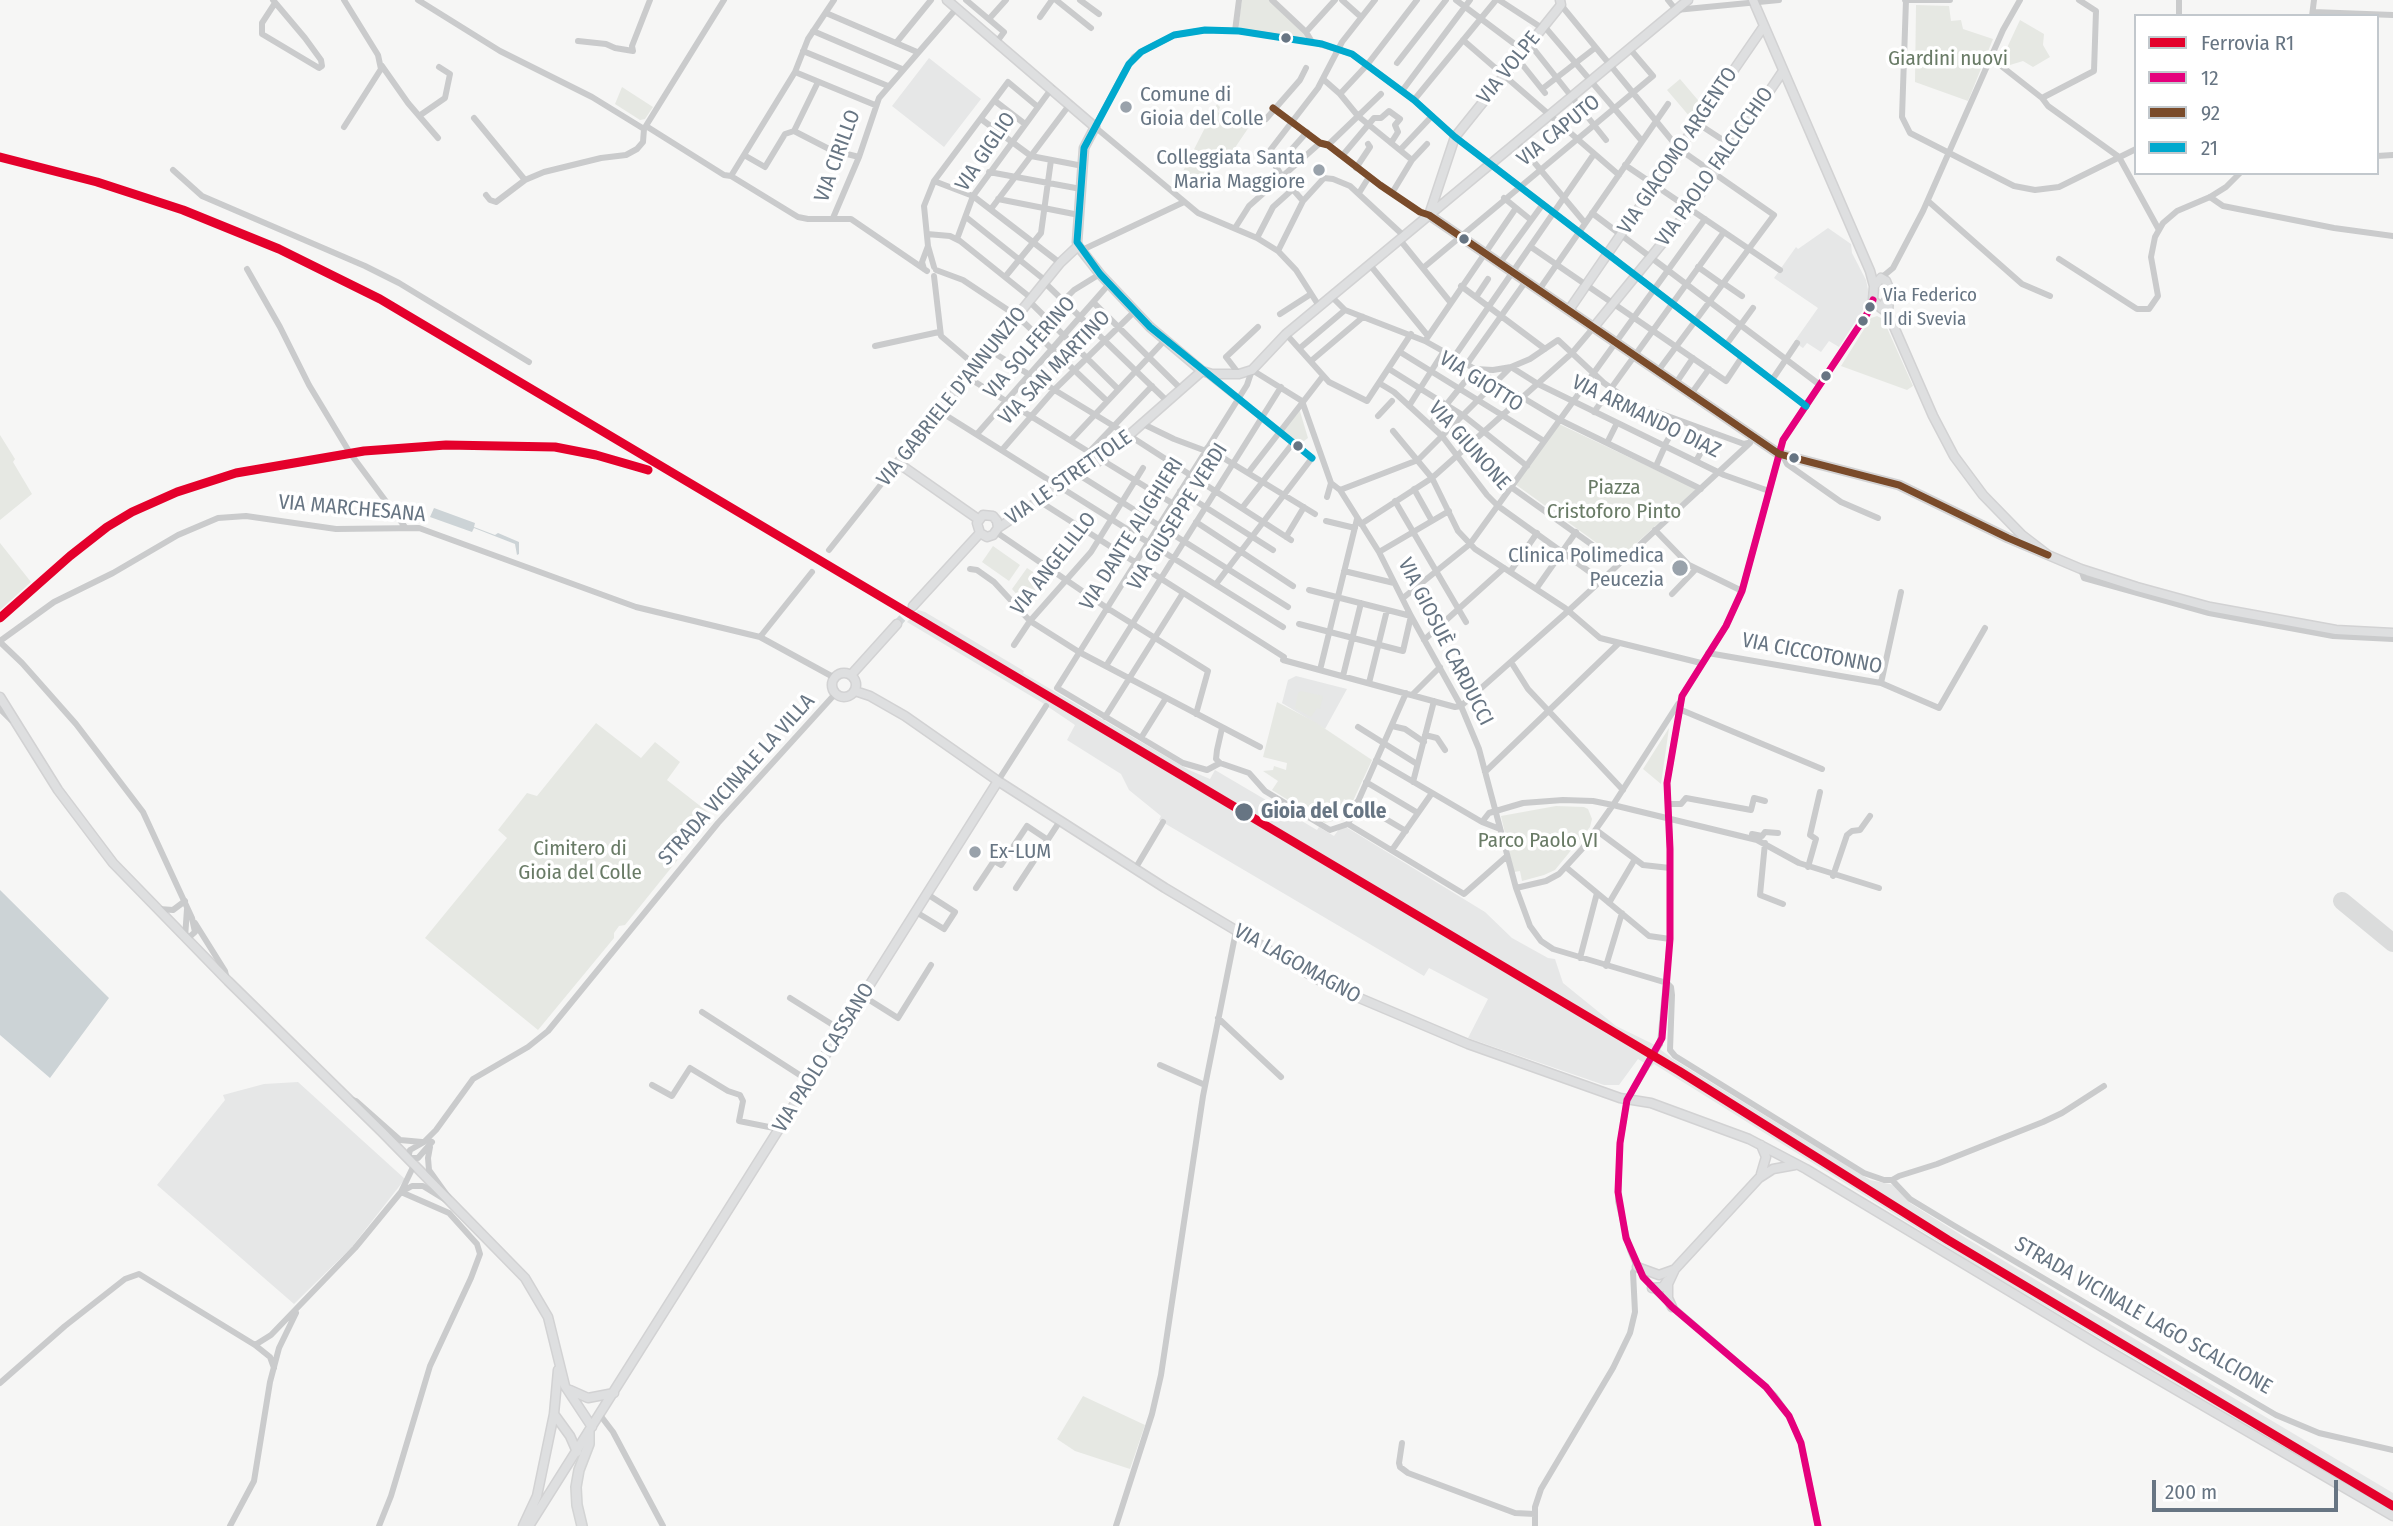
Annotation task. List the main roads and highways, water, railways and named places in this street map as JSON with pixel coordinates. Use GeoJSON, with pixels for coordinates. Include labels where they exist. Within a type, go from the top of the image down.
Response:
{"type":"FeatureCollection","features":[{"type":"Feature","properties":{"kind":"highway"},"geometry":{"type":"LineString","coordinates":[[582,1526],[576,1487],[589,1444],[589,1431]]}},
{"type":"Feature","properties":{"kind":"main road"},"geometry":{"type":"LineString","coordinates":[[954,4],[1096,127],[1084,148],[1079,215],[1080,248],[1100,274],[1165,340],[1202,371],[1212,374],[1239,374],[1252,370],[1286,334],[1688,0]]}},
{"type":"Feature","properties":{"kind":"main road"},"geometry":{"type":"LineString","coordinates":[[1754,1],[1870,271],[1878,281],[1889,286],[1889,297],[1884,311]]}},
{"type":"Feature","properties":{"kind":"main road","name":"VIA VOLPE"},"geometry":{"type":"LineString","coordinates":[[1429,215],[1455,137],[1560,2]]}},
{"type":"Feature","properties":{"kind":"main road","name":"VIA GIACOMO ARGENTO"},"geometry":{"type":"LineString","coordinates":[[1569,310],[1764,26]]}},
{"type":"Feature","properties":{"kind":"main road","name":"VIA PAOLO FALCICCHIO"},"geometry":{"type":"LineString","coordinates":[[1594,327],[1690,209],[1783,71]]}},
{"type":"Feature","properties":{"kind":"main road"},"geometry":{"type":"LineString","coordinates":[[1429,215],[1676,383],[1752,440],[1781,454],[1899,485],[1994,532],[2081,569],[2149,590],[2221,609],[2336,630],[2393,633]]}},
{"type":"Feature","properties":{"kind":"main road","name":"VIA GABRIELE D'ANNUNZIO"},"geometry":{"type":"LineString","coordinates":[[978,519],[898,463],[1060,263],[1080,248]]}},
{"type":"Feature","properties":{"kind":"main road"},"geometry":{"type":"LineString","coordinates":[[1878,281],[1873,300],[1884,311],[1933,416],[1962,468],[2004,517],[2048,555]]}},
{"type":"Feature","properties":{"kind":"main road","name":"VIA LE STRETTOLE"},"geometry":{"type":"LineString","coordinates":[[997,530],[1102,459],[1202,371]]}},
{"type":"Feature","properties":{"kind":"main road"},"geometry":{"type":"LineString","coordinates":[[987,514],[993,516],[997,521],[997,530],[986,537],[979,533],[976,526],[978,519],[987,514]]}},
{"type":"Feature","properties":{"kind":"main road"},"geometry":{"type":"LineString","coordinates":[[913,606],[979,533]]}},
{"type":"Feature","properties":{"kind":"main road"},"geometry":{"type":"LineString","coordinates":[[851,675],[897,624]]}},
{"type":"Feature","properties":{"kind":"main road"},"geometry":{"type":"LineString","coordinates":[[841,674],[851,675],[855,680],[855,691],[846,697],[835,694],[832,684],[835,678],[841,674]]}},
{"type":"Feature","properties":{"kind":"main road","name":"VIA LAGOMAGNO"},"geometry":{"type":"LineString","coordinates":[[855,691],[870,696],[912,721],[998,781],[1135,869],[1348,995],[1468,1044],[1628,1100],[1651,1103],[1682,1113],[1761,1145],[2393,1516]]}},
{"type":"Feature","properties":{"kind":"main road"},"geometry":{"type":"LineString","coordinates":[[0,697],[58,790],[104,852],[228,981],[515,1266],[532,1287],[548,1317],[565,1386],[589,1431],[570,1436]]}},
{"type":"Feature","properties":{"kind":"main road","name":"VIA PAOLO CASSANO"},"geometry":{"type":"LineString","coordinates":[[529,1526],[998,781]]}},
{"type":"Feature","properties":{"kind":"main road"},"geometry":{"type":"LineString","coordinates":[[1761,1145],[1769,1167]]}},
{"type":"Feature","properties":{"kind":"main road"},"geometry":{"type":"LineString","coordinates":[[1652,1288],[1663,1287],[1671,1273],[1779,1154]]}},
{"type":"Feature","properties":{"kind":"main road"},"geometry":{"type":"LineString","coordinates":[[1769,1167],[1798,1165]]}},
{"type":"Feature","properties":{"kind":"main road"},"geometry":{"type":"LineString","coordinates":[[1637,1267],[1659,1275],[1671,1273]]}},
{"type":"Feature","properties":{"kind":"main road"},"geometry":{"type":"LineString","coordinates":[[1671,1273],[1667,1289],[1672,1307]]}},
{"type":"Feature","properties":{"kind":"main road"},"geometry":{"type":"LineString","coordinates":[[523,1526],[537,1496],[554,1414],[559,1361]]}},
{"type":"Feature","properties":{"kind":"main road"},"geometry":{"type":"LineString","coordinates":[[565,1386],[588,1398],[614,1393]]}},
{"type":"Feature","properties":{"kind":"main road"},"geometry":{"type":"LineString","coordinates":[[554,1414],[570,1436],[577,1452]]}},
{"type":"Feature","properties":{"kind":"tunnel"},"geometry":{"type":"LineString","coordinates":[[897,624],[913,606]]}},
{"type":"Feature","properties":{"kind":"railway"},"geometry":{"type":"LineString","coordinates":[[0,157],[97,182],[183,210],[279,249],[380,299],[1679,1071],[1948,1240],[2393,1506]]}},
{"type":"Feature","properties":{"kind":"rail line","name":"R1"},"geometry":{"type":"LineString","coordinates":[[0,157],[97,182],[183,210],[279,249],[380,299],[1679,1071],[1948,1240],[2393,1506]]}},
{"type":"Feature","properties":{"kind":"rail line","name":"R1"},"geometry":{"type":"LineString","coordinates":[[0,618],[107,527],[132,512],[177,492],[236,473],[364,451],[446,445],[555,447],[648,470]]}},
{"type":"Feature","properties":{"kind":"place","name":"Comune di Gioia del Colle"},"geometry":{"type":"Point","coordinates":[1126,107]}},
{"type":"Feature","properties":{"kind":"place","name":"Colleggiata Santa Maria Maggiore"},"geometry":{"type":"Point","coordinates":[1319,170]}},
{"type":"Feature","properties":{"kind":"place","name":"Via Federico II di Svevia"},"geometry":{"type":"Point","coordinates":[1870,307]}},
{"type":"Feature","properties":{"kind":"place","name":"Clinica Polimedica Peucezia"},"geometry":{"type":"Point","coordinates":[1680,568]}},
{"type":"Feature","properties":{"kind":"place","name":"Gioia del Colle"},"geometry":{"type":"Point","coordinates":[1244,812]}},
{"type":"Feature","properties":{"kind":"place","name":"Ex-LUM"},"geometry":{"type":"Point","coordinates":[975,852]}},
{"type":"Feature","properties":{"kind":"park label","name":"Giardini nuovi"},"geometry":{"type":"Point","coordinates":[1948,59]}},
{"type":"Feature","properties":{"kind":"park label","name":"Piazza Cristoforo Pinto"},"geometry":{"type":"Point","coordinates":[1614,500]}},
{"type":"Feature","properties":{"kind":"park label","name":"Parco Paolo VI"},"geometry":{"type":"Point","coordinates":[1538,841]}},
{"type":"Feature","properties":{"kind":"park label","name":"Cimitero di Gioia del Colle"},"geometry":{"type":"Point","coordinates":[580,861]}}]}
